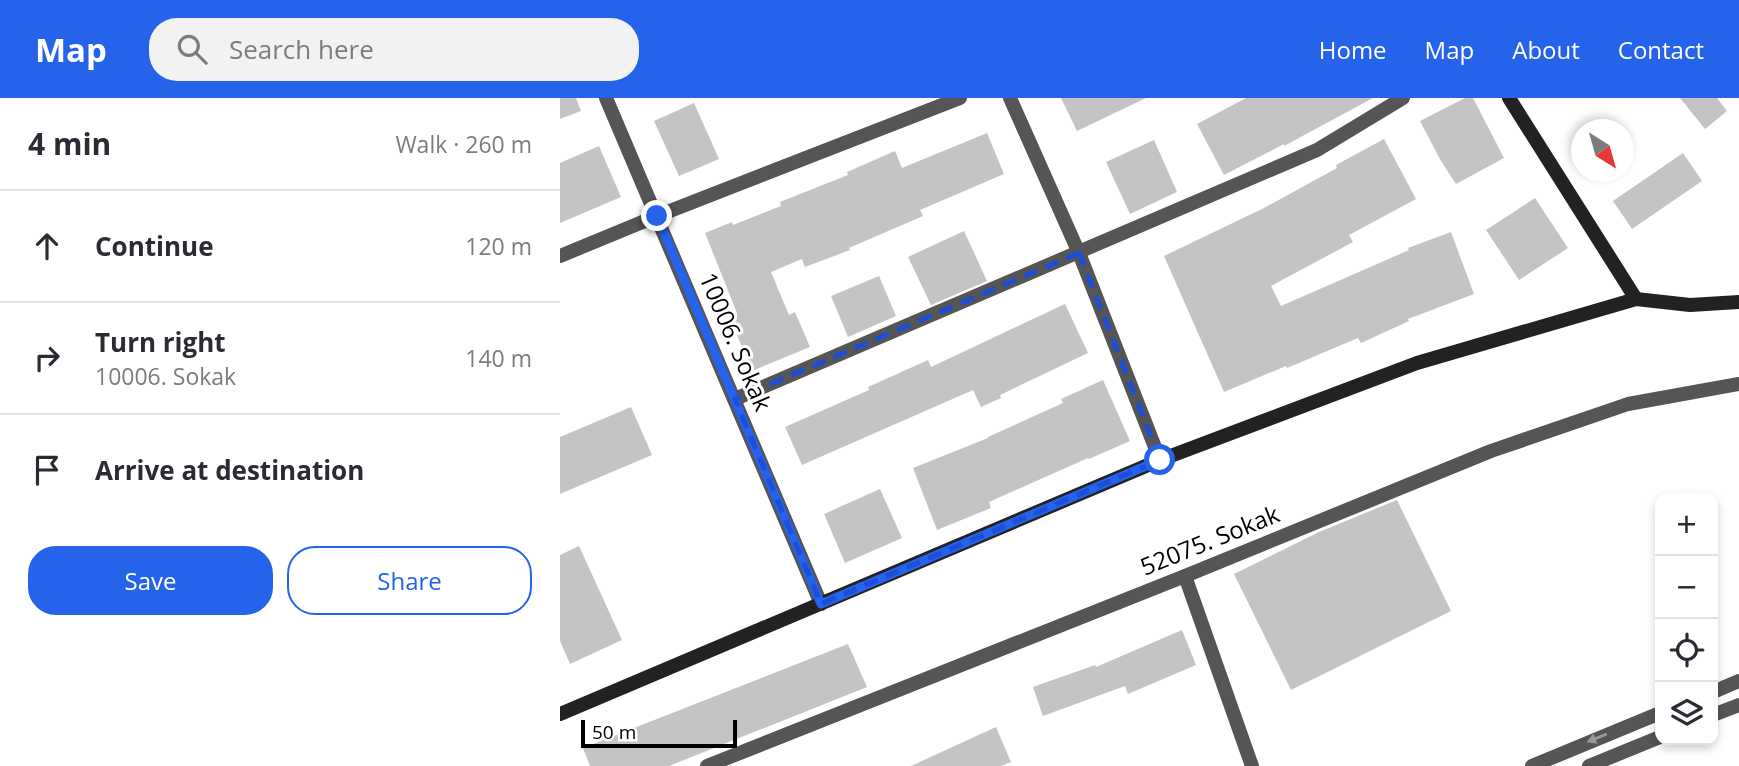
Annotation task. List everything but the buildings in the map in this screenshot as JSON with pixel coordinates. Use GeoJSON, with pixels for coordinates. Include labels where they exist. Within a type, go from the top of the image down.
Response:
{"type":"FeatureCollection","features":[{"type":"Feature","properties":{"kind":"street","name":"10006. Sokak"},"geometry":{"type":"LineString","coordinates":[[606,98],[821,604]]}},
{"type":"Feature","properties":{"kind":"street"},"geometry":{"type":"LineString","coordinates":[[560,256],[960,98]]}},
{"type":"Feature","properties":{"kind":"street"},"geometry":{"type":"LineString","coordinates":[[1010,98],[1079,253],[1160,460]]}},
{"type":"Feature","properties":{"kind":"street"},"geometry":{"type":"LineString","coordinates":[[735,399],[1317,150],[1403,98]]}},
{"type":"Feature","properties":{"kind":"street"},"geometry":{"type":"LineString","coordinates":[[1509,98],[1636,299]]}},
{"type":"Feature","properties":{"kind":"street"},"geometry":{"type":"LineString","coordinates":[[560,714],[1160,460],[1417,363],[1636,299],[1690,305],[1739,302]]}},
{"type":"Feature","properties":{"kind":"street","name":"52075. Sokak"},"geometry":{"type":"LineString","coordinates":[[707,766],[1491,451],[1628,404],[1739,384]]}},
{"type":"Feature","properties":{"kind":"street"},"geometry":{"type":"LineString","coordinates":[[1185,576],[1252,766]]}},
{"type":"Feature","properties":{"kind":"street"},"geometry":{"type":"LineString","coordinates":[[1718,690],[1739,681]]}},
{"type":"Feature","properties":{"kind":"street"},"geometry":{"type":"LineString","coordinates":[[1718,713],[1739,705]]}},
{"type":"Feature","properties":{"kind":"street"},"geometry":{"type":"LineString","coordinates":[[1531,766],[1655,715]]}},
{"type":"Feature","properties":{"kind":"street"},"geometry":{"type":"LineString","coordinates":[[1598,764],[1655,739]]}},
{"type":"Feature","properties":{"kind":"highlighted area"},"geometry":{"type":"Polygon","coordinates":[[[1079,253],[1160,460],[821,604],[735,399],[1079,253]]]}},
{"type":"Feature","properties":{"kind":"route"},"geometry":{"type":"LineString","coordinates":[[657,216],[821,604],[1160,460]]}}]}
